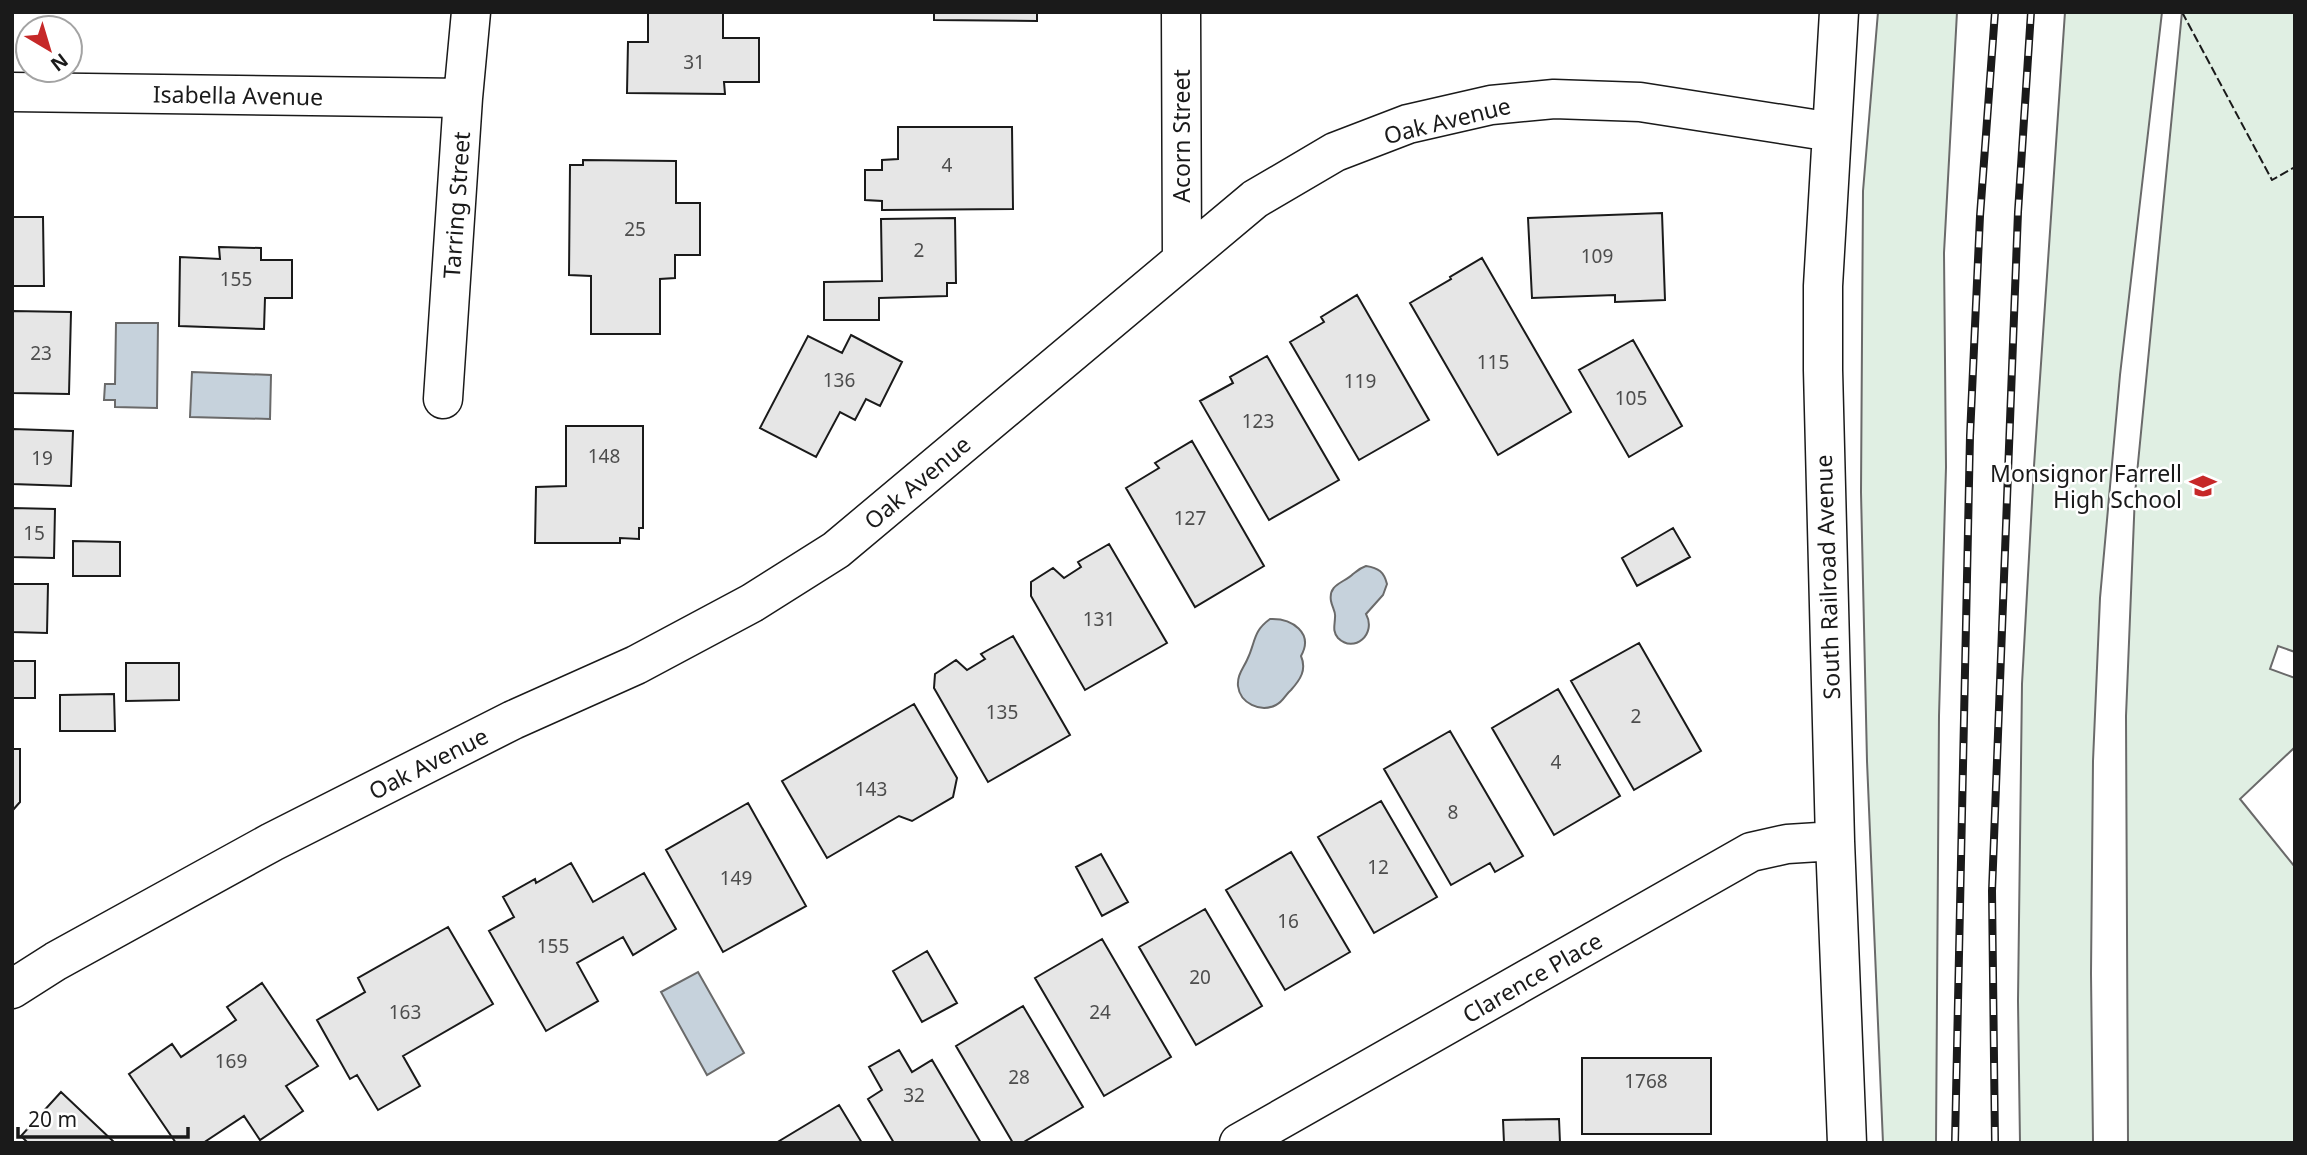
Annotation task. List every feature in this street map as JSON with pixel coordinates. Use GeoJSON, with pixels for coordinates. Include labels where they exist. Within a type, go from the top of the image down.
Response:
{"type":"FeatureCollection","features":[{"type":"Feature","properties":{"kind":"street","name":"Tarring Street"},"geometry":{"type":"LineString","coordinates":[[443,399],[471,12]]}},
{"type":"Feature","properties":{"kind":"street","name":"Acorn Street"},"geometry":{"type":"LineString","coordinates":[[1181,12],[1182,260]]}},
{"type":"Feature","properties":{"kind":"street","name":"South Railroad Avenue"},"geometry":{"type":"LineString","coordinates":[[1839,12],[1823,286],[1822,370],[1835,841],[1847,1143]]}},
{"type":"Feature","properties":{"kind":"street","name":"Isabella Avenue"},"geometry":{"type":"LineString","coordinates":[[12,92],[463,98]]}},
{"type":"Feature","properties":{"kind":"street","name":"Oak Avenue"},"geometry":{"type":"LineString","coordinates":[[12,989],[56,961],[272,842],[513,720],[636,665],[752,603],[836,550],[1255,199],[1335,152],[1408,124],[1491,104],[1554,99],[1640,102],[1832,132]]}},
{"type":"Feature","properties":{"kind":"street","name":"Clarence Place"},"geometry":{"type":"LineString","coordinates":[[1239,1143],[1751,852],[1787,844],[1835,841]]}},
{"type":"Feature","properties":{"kind":"green space"},"geometry":{"type":"Polygon","coordinates":[[[1878,12],[1957,12],[1944,253],[1946,467],[1939,716],[1936,1143],[1883,1143],[1867,761],[1861,492],[1863,191],[1878,12]]]}},
{"type":"Feature","properties":{"kind":"green space"},"geometry":{"type":"Polygon","coordinates":[[[2065,12],[2162,12],[2120,375],[2100,598],[2093,761],[2093,1143],[2020,1143],[2018,1001],[2022,684],[2065,12]]]}},
{"type":"Feature","properties":{"kind":"green space","name":"Monsignor Farrell High School"},"geometry":{"type":"Polygon","coordinates":[[[2182,12],[2295,12],[2295,652],[2278,646],[2270,669],[2295,678],[2295,747],[2240,799],[2295,867],[2295,1143],[2128,1143],[2126,716],[2135,494],[2182,12]]]}},
{"type":"Feature","properties":{"kind":"shaded area"},"geometry":{"type":"Polygon","coordinates":[[[116,323],[158,323],[157,408],[115,407],[115,400],[104,400],[105,384],[115,384],[116,323]]]}},
{"type":"Feature","properties":{"kind":"shaded area"},"geometry":{"type":"Polygon","coordinates":[[[192,372],[271,375],[270,419],[190,417],[192,372]]]}},
{"type":"Feature","properties":{"kind":"shaded area"},"geometry":{"type":"Polygon","coordinates":[[[1366,566],[1380,571],[1387,584],[1383,595],[1366,614],[1369,628],[1366,635],[1357,643],[1351,644],[1338,638],[1335,633],[1331,595],[1334,587],[1366,566]]]}},
{"type":"Feature","properties":{"kind":"shaded area"},"geometry":{"type":"Polygon","coordinates":[[[1270,619],[1293,624],[1303,634],[1303,670],[1300,679],[1282,700],[1276,705],[1264,708],[1247,702],[1240,692],[1238,682],[1257,633],[1270,619]]]}},
{"type":"Feature","properties":{"kind":"shaded area"},"geometry":{"type":"Polygon","coordinates":[[[698,972],[744,1053],[707,1075],[661,992],[698,972]]]}},
{"type":"Feature","properties":{"kind":"building"},"geometry":{"type":"Polygon","coordinates":[[[648,12],[723,12],[723,38],[759,38],[759,82],[724,82],[725,94],[627,93],[628,42],[648,42],[648,12]]]}},
{"type":"Feature","properties":{"kind":"building"},"geometry":{"type":"Polygon","coordinates":[[[934,12],[1037,12],[1037,21],[934,20],[934,12]]]}},
{"type":"Feature","properties":{"kind":"building"},"geometry":{"type":"Polygon","coordinates":[[[898,127],[1012,127],[1013,209],[882,210],[882,201],[865,200],[865,170],[882,170],[882,160],[898,159],[898,127]]]}},
{"type":"Feature","properties":{"kind":"building"},"geometry":{"type":"Polygon","coordinates":[[[583,160],[676,161],[676,203],[700,203],[700,255],[675,255],[675,278],[660,279],[660,334],[591,334],[591,276],[569,275],[570,165],[583,165],[583,160]]]}},
{"type":"Feature","properties":{"kind":"building"},"geometry":{"type":"Polygon","coordinates":[[[1662,213],[1665,300],[1615,302],[1615,295],[1532,298],[1528,218],[1662,213]]]}},
{"type":"Feature","properties":{"kind":"building"},"geometry":{"type":"Polygon","coordinates":[[[12,217],[43,217],[44,286],[12,286],[12,217]]]}},
{"type":"Feature","properties":{"kind":"building"},"geometry":{"type":"Polygon","coordinates":[[[955,218],[956,283],[947,283],[947,296],[879,298],[879,320],[824,320],[824,282],[882,281],[881,219],[955,218]]]}},
{"type":"Feature","properties":{"kind":"building"},"geometry":{"type":"Polygon","coordinates":[[[219,247],[261,248],[261,260],[292,260],[292,298],[265,298],[264,329],[179,326],[180,257],[220,259],[219,247]]]}},
{"type":"Feature","properties":{"kind":"building"},"geometry":{"type":"Polygon","coordinates":[[[1482,258],[1571,412],[1498,455],[1410,303],[1482,258]]]}},
{"type":"Feature","properties":{"kind":"building"},"geometry":{"type":"Polygon","coordinates":[[[1357,295],[1429,420],[1359,460],[1290,342],[1324,322],[1321,317],[1357,295]]]}},
{"type":"Feature","properties":{"kind":"building"},"geometry":{"type":"Polygon","coordinates":[[[12,311],[71,312],[69,394],[12,393],[12,311]]]}},
{"type":"Feature","properties":{"kind":"building"},"geometry":{"type":"Polygon","coordinates":[[[851,335],[902,362],[880,406],[866,399],[855,420],[840,412],[816,457],[760,428],[808,336],[842,353],[851,335]]]}},
{"type":"Feature","properties":{"kind":"building"},"geometry":{"type":"Polygon","coordinates":[[[1633,340],[1682,426],[1629,457],[1579,370],[1633,340]]]}},
{"type":"Feature","properties":{"kind":"building"},"geometry":{"type":"Polygon","coordinates":[[[1267,356],[1339,480],[1269,520],[1200,401],[1233,383],[1230,377],[1267,356]]]}},
{"type":"Feature","properties":{"kind":"building"},"geometry":{"type":"Polygon","coordinates":[[[566,426],[643,426],[643,528],[639,528],[639,539],[620,538],[620,543],[535,543],[536,487],[566,486],[566,426]]]}},
{"type":"Feature","properties":{"kind":"building"},"geometry":{"type":"Polygon","coordinates":[[[12,429],[73,431],[71,486],[12,484],[12,429]]]}},
{"type":"Feature","properties":{"kind":"building"},"geometry":{"type":"Polygon","coordinates":[[[1192,441],[1264,566],[1195,607],[1126,488],[1159,468],[1155,463],[1192,441]]]}},
{"type":"Feature","properties":{"kind":"building"},"geometry":{"type":"Polygon","coordinates":[[[12,508],[55,509],[54,558],[12,557],[12,508]]]}},
{"type":"Feature","properties":{"kind":"building"},"geometry":{"type":"Polygon","coordinates":[[[1673,528],[1690,557],[1637,586],[1622,558],[1673,528]]]}},
{"type":"Feature","properties":{"kind":"building"},"geometry":{"type":"Polygon","coordinates":[[[73,541],[120,542],[120,576],[73,576],[73,541]]]}},
{"type":"Feature","properties":{"kind":"building"},"geometry":{"type":"Polygon","coordinates":[[[1109,544],[1167,643],[1085,690],[1031,596],[1031,582],[1053,568],[1064,578],[1081,567],[1078,562],[1109,544]]]}},
{"type":"Feature","properties":{"kind":"building"},"geometry":{"type":"Polygon","coordinates":[[[12,584],[48,584],[47,633],[12,632],[12,584]]]}},
{"type":"Feature","properties":{"kind":"building"},"geometry":{"type":"Polygon","coordinates":[[[1013,636],[1070,735],[988,782],[934,688],[935,674],[956,660],[967,670],[985,659],[981,654],[1013,636]]]}},
{"type":"Feature","properties":{"kind":"building"},"geometry":{"type":"Polygon","coordinates":[[[1639,643],[1701,751],[1634,790],[1571,681],[1639,643]]]}},
{"type":"Feature","properties":{"kind":"building"},"geometry":{"type":"Polygon","coordinates":[[[12,661],[35,661],[35,698],[12,698],[12,661]]]}},
{"type":"Feature","properties":{"kind":"building"},"geometry":{"type":"Polygon","coordinates":[[[126,663],[179,663],[179,700],[126,701],[126,663]]]}},
{"type":"Feature","properties":{"kind":"building"},"geometry":{"type":"Polygon","coordinates":[[[1558,689],[1620,796],[1554,835],[1492,728],[1558,689]]]}},
{"type":"Feature","properties":{"kind":"building"},"geometry":{"type":"Polygon","coordinates":[[[114,694],[115,731],[60,731],[60,695],[114,694]]]}},
{"type":"Feature","properties":{"kind":"building"},"geometry":{"type":"Polygon","coordinates":[[[914,704],[957,778],[953,797],[912,821],[899,816],[827,858],[782,781],[914,704]]]}},
{"type":"Feature","properties":{"kind":"building"},"geometry":{"type":"Polygon","coordinates":[[[1450,731],[1523,856],[1495,872],[1490,863],[1451,885],[1384,769],[1450,731]]]}},
{"type":"Feature","properties":{"kind":"building"},"geometry":{"type":"Polygon","coordinates":[[[12,749],[20,749],[20,802],[12,811],[12,749]]]}},
{"type":"Feature","properties":{"kind":"building"},"geometry":{"type":"Polygon","coordinates":[[[1381,801],[1437,897],[1374,933],[1318,837],[1381,801]]]}},
{"type":"Feature","properties":{"kind":"building"},"geometry":{"type":"Polygon","coordinates":[[[748,803],[806,906],[723,952],[666,850],[748,803]]]}},
{"type":"Feature","properties":{"kind":"building"},"geometry":{"type":"Polygon","coordinates":[[[1291,852],[1350,952],[1285,990],[1226,890],[1291,852]]]}},
{"type":"Feature","properties":{"kind":"building"},"geometry":{"type":"Polygon","coordinates":[[[1101,854],[1128,902],[1102,916],[1076,867],[1101,854]]]}},
{"type":"Feature","properties":{"kind":"building"},"geometry":{"type":"Polygon","coordinates":[[[571,863],[593,902],[644,873],[676,929],[633,955],[623,937],[577,963],[598,1001],[546,1031],[489,931],[514,917],[503,897],[535,879],[536,883],[571,863]]]}},
{"type":"Feature","properties":{"kind":"building"},"geometry":{"type":"Polygon","coordinates":[[[1205,909],[1262,1006],[1196,1045],[1139,947],[1205,909]]]}},
{"type":"Feature","properties":{"kind":"building"},"geometry":{"type":"Polygon","coordinates":[[[448,927],[493,1004],[403,1056],[420,1086],[378,1110],[357,1075],[350,1079],[317,1020],[365,992],[358,978],[448,927]]]}},
{"type":"Feature","properties":{"kind":"building"},"geometry":{"type":"Polygon","coordinates":[[[1102,939],[1171,1057],[1104,1096],[1035,978],[1102,939]]]}},
{"type":"Feature","properties":{"kind":"building"},"geometry":{"type":"Polygon","coordinates":[[[927,951],[957,1003],[922,1022],[893,971],[927,951]]]}},
{"type":"Feature","properties":{"kind":"building"},"geometry":{"type":"Polygon","coordinates":[[[262,983],[318,1066],[286,1086],[303,1111],[260,1140],[244,1116],[203,1143],[176,1143],[129,1074],[172,1044],[181,1057],[236,1020],[227,1007],[262,983]]]}},
{"type":"Feature","properties":{"kind":"building"},"geometry":{"type":"Polygon","coordinates":[[[1023,1006],[1083,1107],[1022,1143],[1013,1143],[956,1046],[1023,1006]]]}},
{"type":"Feature","properties":{"kind":"building"},"geometry":{"type":"Polygon","coordinates":[[[899,1050],[912,1072],[932,1060],[981,1143],[894,1143],[868,1099],[882,1090],[869,1067],[899,1050]]]}},
{"type":"Feature","properties":{"kind":"building"},"geometry":{"type":"Polygon","coordinates":[[[1582,1058],[1711,1058],[1711,1134],[1582,1134],[1582,1058]]]}},
{"type":"Feature","properties":{"kind":"building"},"geometry":{"type":"Polygon","coordinates":[[[61,1092],[115,1143],[28,1143],[21,1136],[61,1092]]]}},
{"type":"Feature","properties":{"kind":"building"},"geometry":{"type":"Polygon","coordinates":[[[839,1105],[862,1143],[776,1143],[839,1105]]]}},
{"type":"Feature","properties":{"kind":"building"},"geometry":{"type":"Polygon","coordinates":[[[1559,1119],[1560,1143],[1504,1143],[1503,1120],[1559,1119]]]}},
{"type":"Feature","properties":{"kind":"railway"},"geometry":{"type":"LineString","coordinates":[[1955,1143],[1970,436],[1980,216],[1995,12]]}},
{"type":"Feature","properties":{"kind":"railway"},"geometry":{"type":"LineString","coordinates":[[1995,1143],[1992,891],[2018,212],[2031,12]]}},
{"type":"Feature","properties":{"kind":"fence"},"geometry":{"type":"LineString","coordinates":[[2182,12],[2272,180],[2295,167]]}},
{"type":"Feature","properties":{"kind":"place","name":"Monsignor Farrell High School"},"geometry":{"type":"Point","coordinates":[2203,486]}}]}
